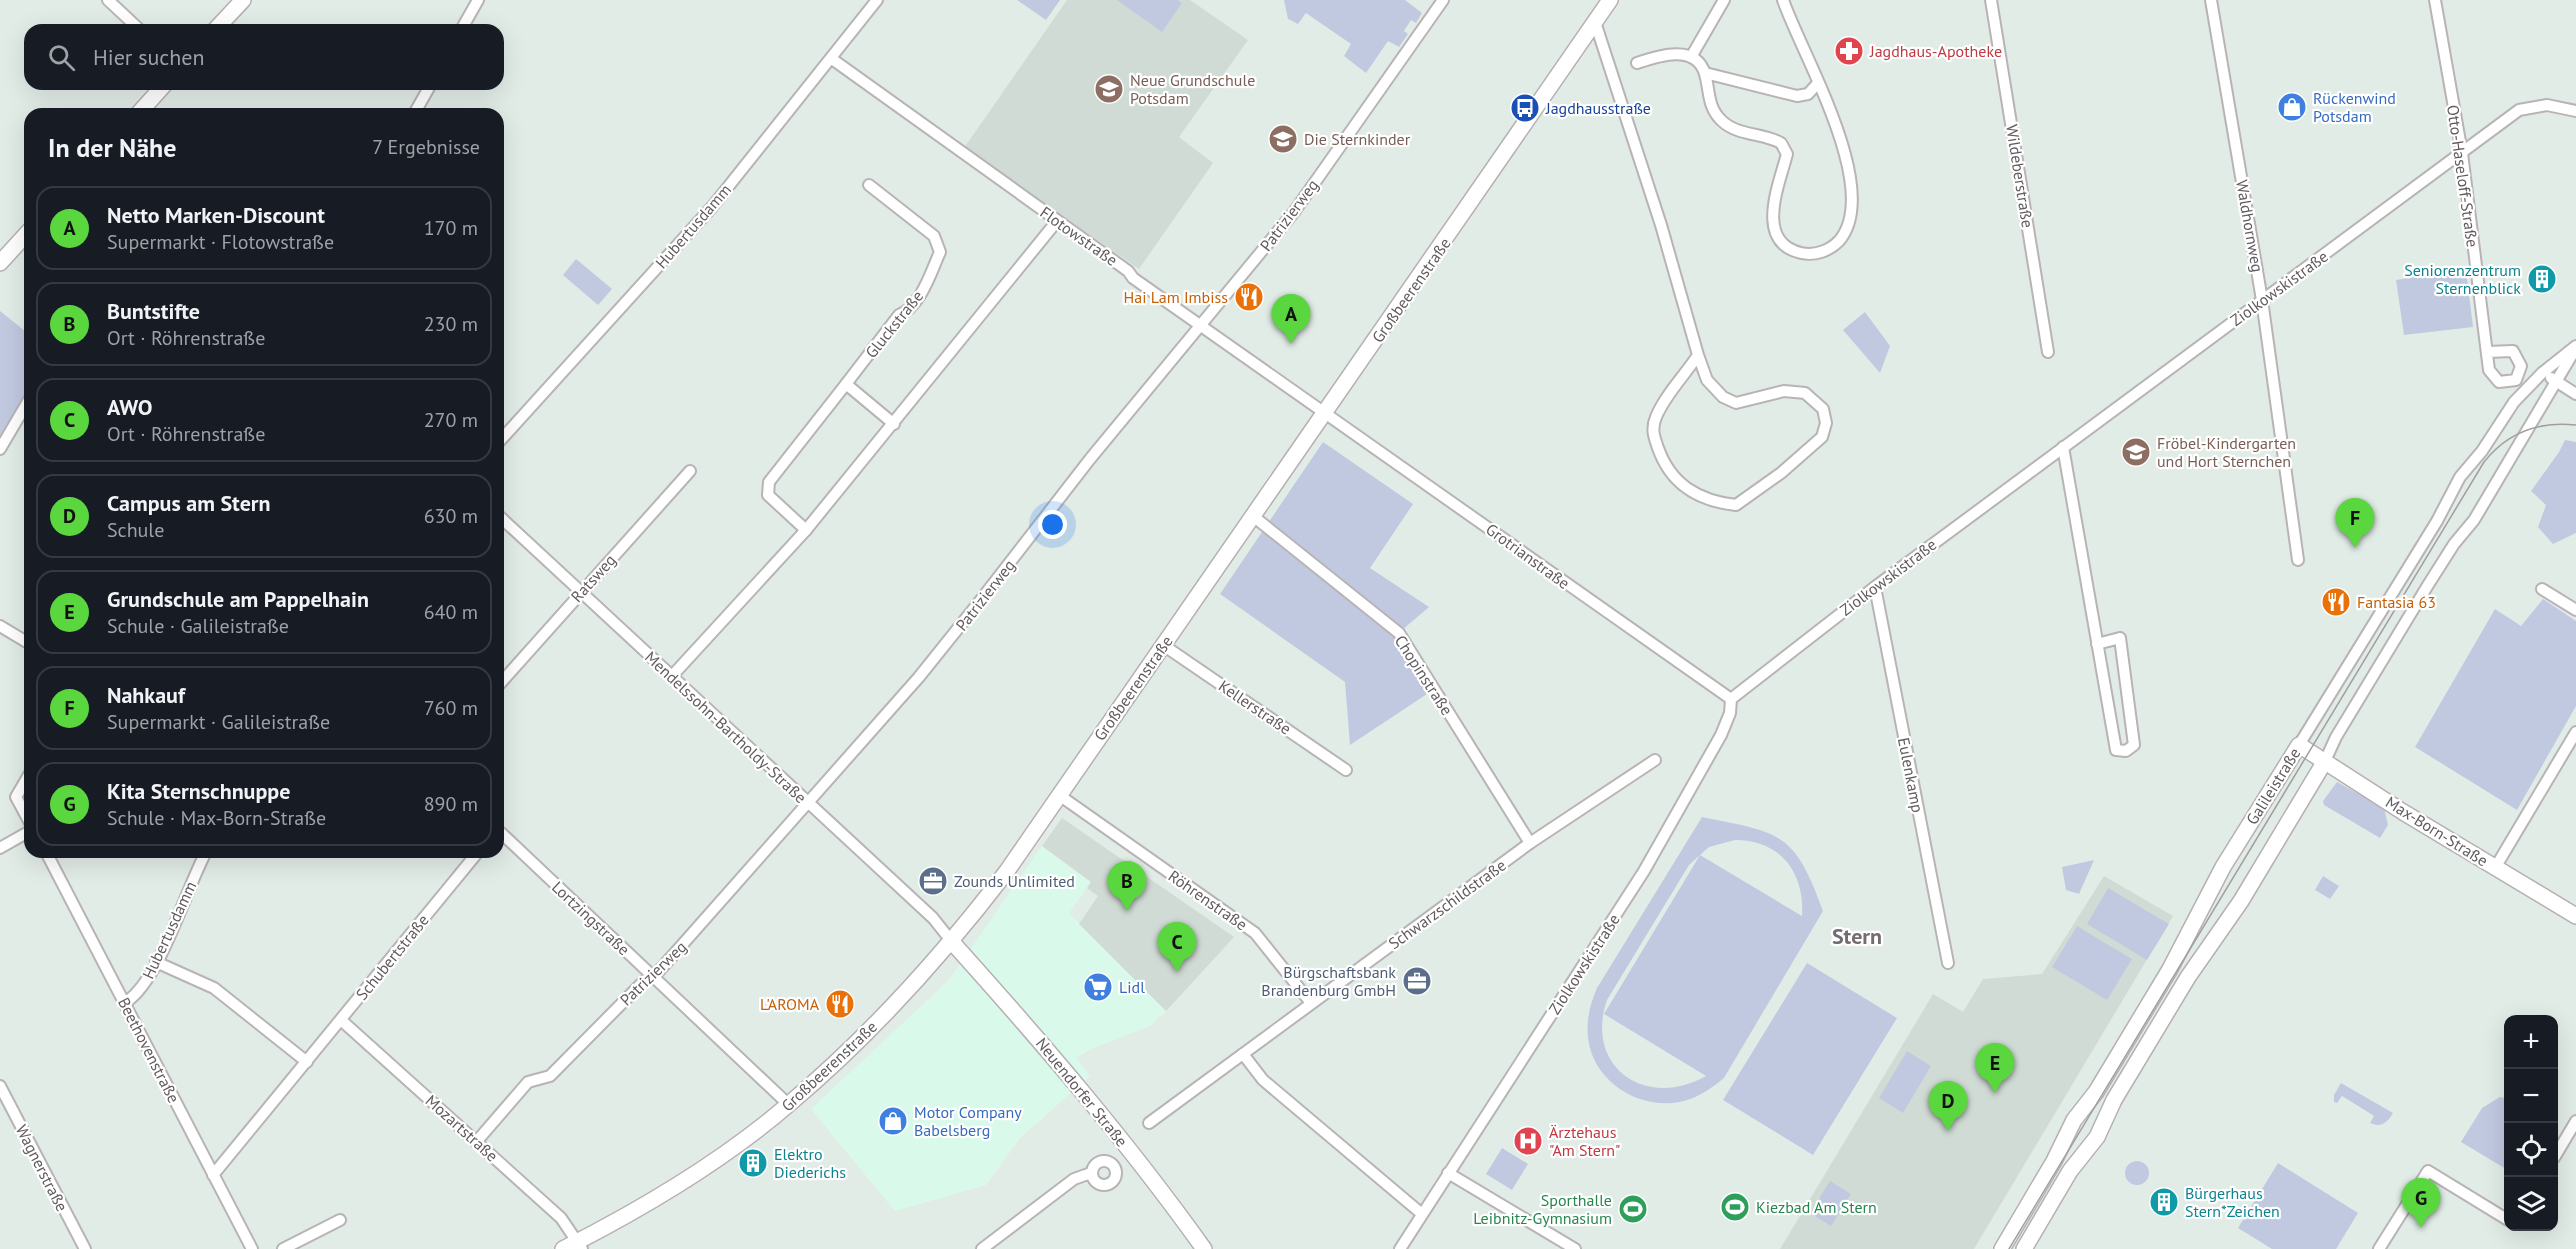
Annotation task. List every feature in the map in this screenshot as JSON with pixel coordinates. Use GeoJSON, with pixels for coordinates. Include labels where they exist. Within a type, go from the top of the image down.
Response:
{"type":"FeatureCollection","features":[{"type":"Feature","properties":{"kind":"street"},"geometry":{"type":"LineString","coordinates":[[108,0],[134,24]]}},
{"type":"Feature","properties":{"kind":"street"},"geometry":{"type":"LineString","coordinates":[[221,24],[243,0]]}},
{"type":"Feature","properties":{"kind":"street"},"geometry":{"type":"LineString","coordinates":[[464,24],[478,0]]}},
{"type":"Feature","properties":{"kind":"street","name":"Hubertusdamm"},"geometry":{"type":"LineString","coordinates":[[504,435],[712,207],[877,0]]}},
{"type":"Feature","properties":{"kind":"street","name":"Patrizierweg"},"geometry":{"type":"LineString","coordinates":[[477,1141],[528,1082],[550,1076],[644,981],[660,971],[919,677],[1090,459],[1294,212],[1443,0]]}},
{"type":"Feature","properties":{"kind":"street","name":"Großbeerenstraße"},"geometry":{"type":"LineString","coordinates":[[563,1249],[579,1245],[695,1173],[789,1105],[895,1004],[952,942],[1007,872],[1610,0]]}},
{"type":"Feature","properties":{"kind":"street"},"geometry":{"type":"LineString","coordinates":[[1691,57],[1724,0]]}},
{"type":"Feature","properties":{"kind":"street"},"geometry":{"type":"LineString","coordinates":[[1637,63],[1665,53],[1691,57],[1705,73],[1710,105],[1719,118],[1734,129],[1776,140],[1784,146],[1787,154],[1772,215],[1775,230],[1782,242],[1792,250],[1803,254],[1828,250],[1842,237],[1853,207],[1842,139],[1783,0]]}},
{"type":"Feature","properties":{"kind":"street","name":"Wildeberstraße"},"geometry":{"type":"LineString","coordinates":[[1991,0],[2048,352]]}},
{"type":"Feature","properties":{"kind":"street","name":"Waldhornweg"},"geometry":{"type":"LineString","coordinates":[[2211,0],[2262,300],[2298,560]]}},
{"type":"Feature","properties":{"kind":"street","name":"Otto-Haseloff-Straße"},"geometry":{"type":"LineString","coordinates":[[2435,0],[2462,153],[2487,352]]}},
{"type":"Feature","properties":{"kind":"street"},"geometry":{"type":"LineString","coordinates":[[1595,22],[1661,225],[1707,380],[1723,398],[1736,404],[1784,391],[1805,393],[1823,409],[1826,423],[1822,437],[1781,473],[1736,505],[1713,502],[1692,492],[1675,478],[1663,462],[1652,430],[1656,416],[1698,355]]}},
{"type":"Feature","properties":{"kind":"street","name":"Flotowstraße"},"geometry":{"type":"LineString","coordinates":[[832,59],[1128,271],[1133,278],[1326,412]]}},
{"type":"Feature","properties":{"kind":"street"},"geometry":{"type":"LineString","coordinates":[[1705,73],[1797,96],[1808,94],[1818,83]]}},
{"type":"Feature","properties":{"kind":"street"},"geometry":{"type":"LineString","coordinates":[[143,108],[160,90]]}},
{"type":"Feature","properties":{"kind":"street"},"geometry":{"type":"LineString","coordinates":[[417,108],[428,90]]}},
{"type":"Feature","properties":{"kind":"street","name":"Ziolkowskistraße"},"geometry":{"type":"LineString","coordinates":[[1400,1249],[1644,871],[1682,808],[1726,725],[1731,699],[1875,587],[2519,110],[2547,105],[2576,111]]}},
{"type":"Feature","properties":{"kind":"street","name":"Gluckstraße"},"geometry":{"type":"LineString","coordinates":[[806,530],[768,495],[769,482],[899,315],[905,312],[921,293],[940,252],[934,236],[869,185]]}},
{"type":"Feature","properties":{"kind":"street"},"geometry":{"type":"LineString","coordinates":[[672,676],[806,530],[1057,221]]}},
{"type":"Feature","properties":{"kind":"street"},"geometry":{"type":"LineString","coordinates":[[0,263],[24,237]]}},
{"type":"Feature","properties":{"kind":"street","name":"Galileistraße"},"geometry":{"type":"LineString","coordinates":[[2002,1249],[2054,1161],[2074,1120],[2096,1092],[2170,969],[2223,867],[2437,521],[2460,477],[2482,451],[2514,402],[2542,373],[2576,346]]}},
{"type":"Feature","properties":{"kind":"street","name":"Galileistraße"},"geometry":{"type":"LineString","coordinates":[[2024,1249],[2070,1171],[2097,1137],[2114,1100],[2188,977],[2241,901],[2397,635],[2454,544],[2474,520],[2576,346]]}},
{"type":"Feature","properties":{"kind":"street"},"geometry":{"type":"LineString","coordinates":[[2542,373],[2576,394]]}},
{"type":"Feature","properties":{"kind":"street"},"geometry":{"type":"LineString","coordinates":[[846,384],[894,424]]}},
{"type":"Feature","properties":{"kind":"street"},"geometry":{"type":"LineString","coordinates":[[0,449],[24,408]]}},
{"type":"Feature","properties":{"kind":"street","name":"Grotrianstraße"},"geometry":{"type":"LineString","coordinates":[[1326,412],[1731,699]]}},
{"type":"Feature","properties":{"kind":"street"},"geometry":{"type":"LineString","coordinates":[[2063,447],[2097,644],[2116,750],[2126,751],[2134,745],[2120,638],[2097,644]]}},
{"type":"Feature","properties":{"kind":"street","name":"Ratsweg"},"geometry":{"type":"LineString","coordinates":[[504,679],[580,591],[690,471]]}},
{"type":"Feature","properties":{"kind":"street","name":"Chopinstraße"},"geometry":{"type":"LineString","coordinates":[[1253,516],[1399,633],[1530,843]]}},
{"type":"Feature","properties":{"kind":"street","name":"Mendelssohn-Bartholdy-Straße"},"geometry":{"type":"LineString","coordinates":[[504,521],[933,918],[952,942]]}},
{"type":"Feature","properties":{"kind":"street","name":"Eulenkamp"},"geometry":{"type":"LineString","coordinates":[[1875,587],[1948,963]]}},
{"type":"Feature","properties":{"kind":"street"},"geometry":{"type":"LineString","coordinates":[[2542,590],[2576,610]]}},
{"type":"Feature","properties":{"kind":"street"},"geometry":{"type":"LineString","coordinates":[[0,626],[24,640]]}},
{"type":"Feature","properties":{"kind":"street","name":"Kellerstraße"},"geometry":{"type":"LineString","coordinates":[[1163,645],[1346,770]]}},
{"type":"Feature","properties":{"kind":"street"},"geometry":{"type":"LineString","coordinates":[[2495,868],[2576,732]]}},
{"type":"Feature","properties":{"kind":"street","name":"Max-Born-Straße"},"geometry":{"type":"LineString","coordinates":[[2299,745],[2495,868],[2575,914]]}},
{"type":"Feature","properties":{"kind":"street","name":"Schwarzschildstraße"},"geometry":{"type":"LineString","coordinates":[[1149,1123],[1530,843],[1655,760]]}},
{"type":"Feature","properties":{"kind":"street"},"geometry":{"type":"LineString","coordinates":[[24,783],[16,797],[24,812]]}},
{"type":"Feature","properties":{"kind":"street","name":"Röhrenstraße"},"geometry":{"type":"LineString","coordinates":[[1059,795],[1255,933],[1311,1003]]}},
{"type":"Feature","properties":{"kind":"street"},"geometry":{"type":"LineString","coordinates":[[0,848],[24,834]]}},
{"type":"Feature","properties":{"kind":"street","name":"Lortzingstraße"},"geometry":{"type":"LineString","coordinates":[[504,836],[789,1105]]}},
{"type":"Feature","properties":{"kind":"street","name":"Beethovenstraße"},"geometry":{"type":"LineString","coordinates":[[49,858],[126,1002],[252,1249]]}},
{"type":"Feature","properties":{"kind":"street","name":"Hubertusdamm"},"geometry":{"type":"LineString","coordinates":[[126,1002],[139,994],[203,858]]}},
{"type":"Feature","properties":{"kind":"street","name":"Schubertstraße"},"geometry":{"type":"LineString","coordinates":[[213,1175],[473,858]]}},
{"type":"Feature","properties":{"kind":"street","name":"Neuendorfer Straße"},"geometry":{"type":"LineString","coordinates":[[952,942],[1042,1041],[1124,1143],[1204,1249]]}},
{"type":"Feature","properties":{"kind":"street"},"geometry":{"type":"LineString","coordinates":[[156,962],[214,988],[307,1062]]}},
{"type":"Feature","properties":{"kind":"street","name":"Mozartstraße"},"geometry":{"type":"LineString","coordinates":[[341,1020],[561,1218],[579,1245]]}},
{"type":"Feature","properties":{"kind":"street"},"geometry":{"type":"LineString","coordinates":[[1243,1054],[1263,1080],[1422,1215]]}},
{"type":"Feature","properties":{"kind":"street","name":"Wagnerstraße"},"geometry":{"type":"LineString","coordinates":[[0,1086],[85,1249]]}},
{"type":"Feature","properties":{"kind":"street"},"geometry":{"type":"LineString","coordinates":[[2558,1150],[2576,1121]]}},
{"type":"Feature","properties":{"kind":"street"},"geometry":{"type":"LineString","coordinates":[[2379,1249],[2428,1171],[2504,1218]]}},
{"type":"Feature","properties":{"kind":"street"},"geometry":{"type":"LineString","coordinates":[[982,1249],[1074,1179],[1091,1173]]}},
{"type":"Feature","properties":{"kind":"street"},"geometry":{"type":"LineString","coordinates":[[1448,1173],[1575,1249]]}},
{"type":"Feature","properties":{"kind":"street"},"geometry":{"type":"LineString","coordinates":[[283,1249],[340,1220]]}},
{"type":"Feature","properties":{"kind":"shaded area"},"geometry":{"type":"Polygon","coordinates":[[[1017,0],[1060,0],[1046,20],[1017,0]]]}},
{"type":"Feature","properties":{"kind":"shaded area","name":"Neue Grundschule Potsdam"},"geometry":{"type":"Polygon","coordinates":[[[1067,0],[1190,0],[1248,40],[1179,137],[1213,163],[1139,269],[964,148],[1067,0]]]}},
{"type":"Feature","properties":{"kind":"shaded area"},"geometry":{"type":"Polygon","coordinates":[[[1117,0],[1177,0],[1182,3],[1162,32],[1117,0]]]}},
{"type":"Feature","properties":{"kind":"shaded area"},"geometry":{"type":"Polygon","coordinates":[[[1284,0],[1405,0],[1422,13],[1416,23],[1411,20],[1404,31],[1408,34],[1399,47],[1388,41],[1366,73],[1344,56],[1351,44],[1306,13],[1298,24],[1288,19],[1284,0]]]}},
{"type":"Feature","properties":{"kind":"shaded area"},"geometry":{"type":"Polygon","coordinates":[[[576,259],[612,289],[598,305],[563,275],[576,259]]]}},
{"type":"Feature","properties":{"kind":"shaded area"},"geometry":{"type":"Polygon","coordinates":[[[2466,269],[2473,327],[2404,335],[2396,280],[2466,269]]]}},
{"type":"Feature","properties":{"kind":"shaded area"},"geometry":{"type":"Polygon","coordinates":[[[0,311],[24,330],[24,408],[0,449],[0,311]]]}},
{"type":"Feature","properties":{"kind":"shaded area"},"geometry":{"type":"Polygon","coordinates":[[[1865,312],[1890,346],[1880,373],[1843,330],[1865,312]]]}},
{"type":"Feature","properties":{"kind":"shaded area"},"geometry":{"type":"Polygon","coordinates":[[[2565,440],[2576,442],[2576,533],[2553,544],[2538,527],[2546,505],[2531,491],[2565,440]]]}},
{"type":"Feature","properties":{"kind":"shaded area"},"geometry":{"type":"Polygon","coordinates":[[[1323,442],[1413,504],[1370,568],[1429,607],[1395,636],[1430,692],[1350,745],[1345,682],[1220,594],[1323,442]]]}},
{"type":"Feature","properties":{"kind":"shaded area"},"geometry":{"type":"Polygon","coordinates":[[[2543,599],[2576,621],[2576,706],[2517,810],[2415,747],[2495,609],[2521,626],[2543,599]]]}},
{"type":"Feature","properties":{"kind":"shaded area"},"geometry":{"type":"Polygon","coordinates":[[[2337,782],[2384,808],[2388,825],[2380,838],[2324,805],[2323,801],[2337,782]]]}},
{"type":"Feature","properties":{"kind":"shaded area"},"geometry":{"type":"Polygon","coordinates":[[[1702,817],[1767,833],[1781,840],[1793,850],[1803,865],[1823,911],[1724,1078],[1705,1092],[1684,1101],[1652,1102],[1636,1098],[1609,1081],[1592,1054],[1588,1038],[1589,1012],[1597,988],[1702,817]],[[1735,840],[1709,847],[1700,855],[1802,916],[1802,900],[1794,873],[1777,852],[1751,841],[1735,840]],[[1700,855],[1689,865],[1607,1000],[1604,1014],[1700,855]],[[1604,1014],[1602,1024],[1604,1045],[1612,1062],[1625,1076],[1642,1085],[1662,1088],[1684,1085],[1706,1076],[1604,1014]]]}},
{"type":"Feature","properties":{"kind":"shaded area"},"geometry":{"type":"Polygon","coordinates":[[[1062,818],[1234,937],[1166,1011],[1079,924],[1098,896],[1087,888],[1091,882],[1042,846],[1062,818]]]}},
{"type":"Feature","properties":{"kind":"shaded area"},"geometry":{"type":"Polygon","coordinates":[[[1042,846],[1091,882],[1069,913],[1166,1011],[1150,1026],[1089,1050],[1077,1058],[1090,1076],[1020,1138],[986,1185],[895,1211],[811,1109],[949,980],[1042,846]]]}},
{"type":"Feature","properties":{"kind":"shaded area"},"geometry":{"type":"Polygon","coordinates":[[[2094,860],[2079,894],[2066,890],[2062,867],[2094,860]]]}},
{"type":"Feature","properties":{"kind":"shaded area"},"geometry":{"type":"Polygon","coordinates":[[[2104,876],[2173,916],[1974,1249],[1780,1249],[1933,994],[1963,1012],[1983,979],[2042,974],[2104,876]]]}},
{"type":"Feature","properties":{"kind":"shaded area"},"geometry":{"type":"Polygon","coordinates":[[[2323,876],[2339,886],[2330,899],[2315,890],[2323,876]]]}},
{"type":"Feature","properties":{"kind":"shaded area"},"geometry":{"type":"Polygon","coordinates":[[[2108,888],[2169,924],[2147,960],[2087,924],[2108,888]]]}},
{"type":"Feature","properties":{"kind":"shaded area"},"geometry":{"type":"Polygon","coordinates":[[[2077,926],[2132,959],[2107,1000],[2052,967],[2077,926]]]}},
{"type":"Feature","properties":{"kind":"shaded area"},"geometry":{"type":"Polygon","coordinates":[[[1807,963],[1897,1018],[1813,1155],[1723,1100],[1807,963]]]}},
{"type":"Feature","properties":{"kind":"shaded area"},"geometry":{"type":"Polygon","coordinates":[[[1907,1051],[1931,1066],[1903,1113],[1879,1098],[1907,1051]]]}},
{"type":"Feature","properties":{"kind":"shaded area"},"geometry":{"type":"Polygon","coordinates":[[[2341,1083],[2393,1113],[2383,1124],[2370,1123],[2374,1116],[2342,1096],[2337,1103],[2334,1102],[2334,1095],[2341,1083]]]}},
{"type":"Feature","properties":{"kind":"shaded area"},"geometry":{"type":"Polygon","coordinates":[[[2500,1097],[2504,1098],[2504,1168],[2461,1142],[2482,1108],[2500,1097]]]}},
{"type":"Feature","properties":{"kind":"shaded area"},"geometry":{"type":"Polygon","coordinates":[[[1502,1148],[1528,1164],[1512,1190],[1486,1174],[1502,1148]]]}},
{"type":"Feature","properties":{"kind":"shaded area"},"geometry":{"type":"Polygon","coordinates":[[[2137,1161],[2146,1164],[2149,1173],[2146,1182],[2137,1185],[2128,1182],[2125,1173],[2128,1164],[2137,1161]]]}},
{"type":"Feature","properties":{"kind":"shaded area"},"geometry":{"type":"Polygon","coordinates":[[[2278,1163],[2358,1213],[2336,1249],[2272,1249],[2238,1228],[2278,1163]]]}},
{"type":"Feature","properties":{"kind":"shaded area"},"geometry":{"type":"Polygon","coordinates":[[[1830,1181],[1851,1194],[1831,1226],[1810,1213],[1830,1181]]]}},
{"type":"Feature","properties":{"kind":"tram line"},"geometry":{"type":"LineString","coordinates":[[2009,1249],[2484,462],[2503,443],[2525,431],[2549,425],[2576,425]]}},
{"type":"Feature","properties":{"kind":"place","name":"Jagdhaus-Apotheke"},"geometry":{"type":"Point","coordinates":[1849,51]}},
{"type":"Feature","properties":{"kind":"place","name":"Neue Grundschule Potsdam"},"geometry":{"type":"Point","coordinates":[1109,89]}},
{"type":"Feature","properties":{"kind":"place","name":"Rückenwind Potsdam"},"geometry":{"type":"Point","coordinates":[2292,107]}},
{"type":"Feature","properties":{"kind":"place","name":"Jagdhausstraße"},"geometry":{"type":"Point","coordinates":[1525,108]}},
{"type":"Feature","properties":{"kind":"place","name":"Die Sternkinder"},"geometry":{"type":"Point","coordinates":[1283,139]}},
{"type":"Feature","properties":{"kind":"place","name":"Seniorenzentrum Sternenblick"},"geometry":{"type":"Point","coordinates":[2542,279]}},
{"type":"Feature","properties":{"kind":"place","name":"Hai Lam Imbiss"},"geometry":{"type":"Point","coordinates":[1249,297]}},
{"type":"Feature","properties":{"kind":"place","name":"Netto Marken-Discount"},"geometry":{"type":"Point","coordinates":[1291,344]}},
{"type":"Feature","properties":{"kind":"place","name":"Fröbel-Kindergarten und Hort Sternchen"},"geometry":{"type":"Point","coordinates":[2136,452]}},
{"type":"Feature","properties":{"kind":"place","name":"Nahkauf"},"geometry":{"type":"Point","coordinates":[2355,548]}},
{"type":"Feature","properties":{"kind":"place","name":"Fantasia 63"},"geometry":{"type":"Point","coordinates":[2336,602]}},
{"type":"Feature","properties":{"kind":"place","name":"Zounds Unlimited"},"geometry":{"type":"Point","coordinates":[933,881]}},
{"type":"Feature","properties":{"kind":"place","name":"Buntstifte"},"geometry":{"type":"Point","coordinates":[1127,911]}},
{"type":"Feature","properties":{"kind":"place","name":"AWO"},"geometry":{"type":"Point","coordinates":[1177,972]}},
{"type":"Feature","properties":{"kind":"place","name":"Bürgschaftsbank Brandenburg GmbH"},"geometry":{"type":"Point","coordinates":[1417,981]}},
{"type":"Feature","properties":{"kind":"place","name":"Lidl"},"geometry":{"type":"Point","coordinates":[1098,987]}},
{"type":"Feature","properties":{"kind":"place","name":"L'AROMA"},"geometry":{"type":"Point","coordinates":[840,1004]}},
{"type":"Feature","properties":{"kind":"place","name":"Grundschule am Pappelhain"},"geometry":{"type":"Point","coordinates":[1995,1093]}},
{"type":"Feature","properties":{"kind":"place","name":"Motor Company Babelsberg"},"geometry":{"type":"Point","coordinates":[893,1121]}},
{"type":"Feature","properties":{"kind":"place","name":"Campus am Stern"},"geometry":{"type":"Point","coordinates":[1948,1131]}},
{"type":"Feature","properties":{"kind":"place","name":"Ärztehaus \"Am Stern\""},"geometry":{"type":"Point","coordinates":[1528,1141]}},
{"type":"Feature","properties":{"kind":"place","name":"Elektro Diederichs"},"geometry":{"type":"Point","coordinates":[753,1163]}},
{"type":"Feature","properties":{"kind":"place","name":"Bürgerhaus Stern*Zeichen"},"geometry":{"type":"Point","coordinates":[2164,1202]}},
{"type":"Feature","properties":{"kind":"place","name":"Kiezbad Am Stern"},"geometry":{"type":"Point","coordinates":[1735,1207]}},
{"type":"Feature","properties":{"kind":"place","name":"Sporthalle Leibnitz-Gymnasium"},"geometry":{"type":"Point","coordinates":[1633,1209]}},
{"type":"Feature","properties":{"kind":"place","name":"Kita Sternschnuppe"},"geometry":{"type":"Point","coordinates":[2421,1228]}},
{"type":"Feature","properties":{"kind":"district","name":"Stern"},"geometry":{"type":"Point","coordinates":[1857,936]}}]}
